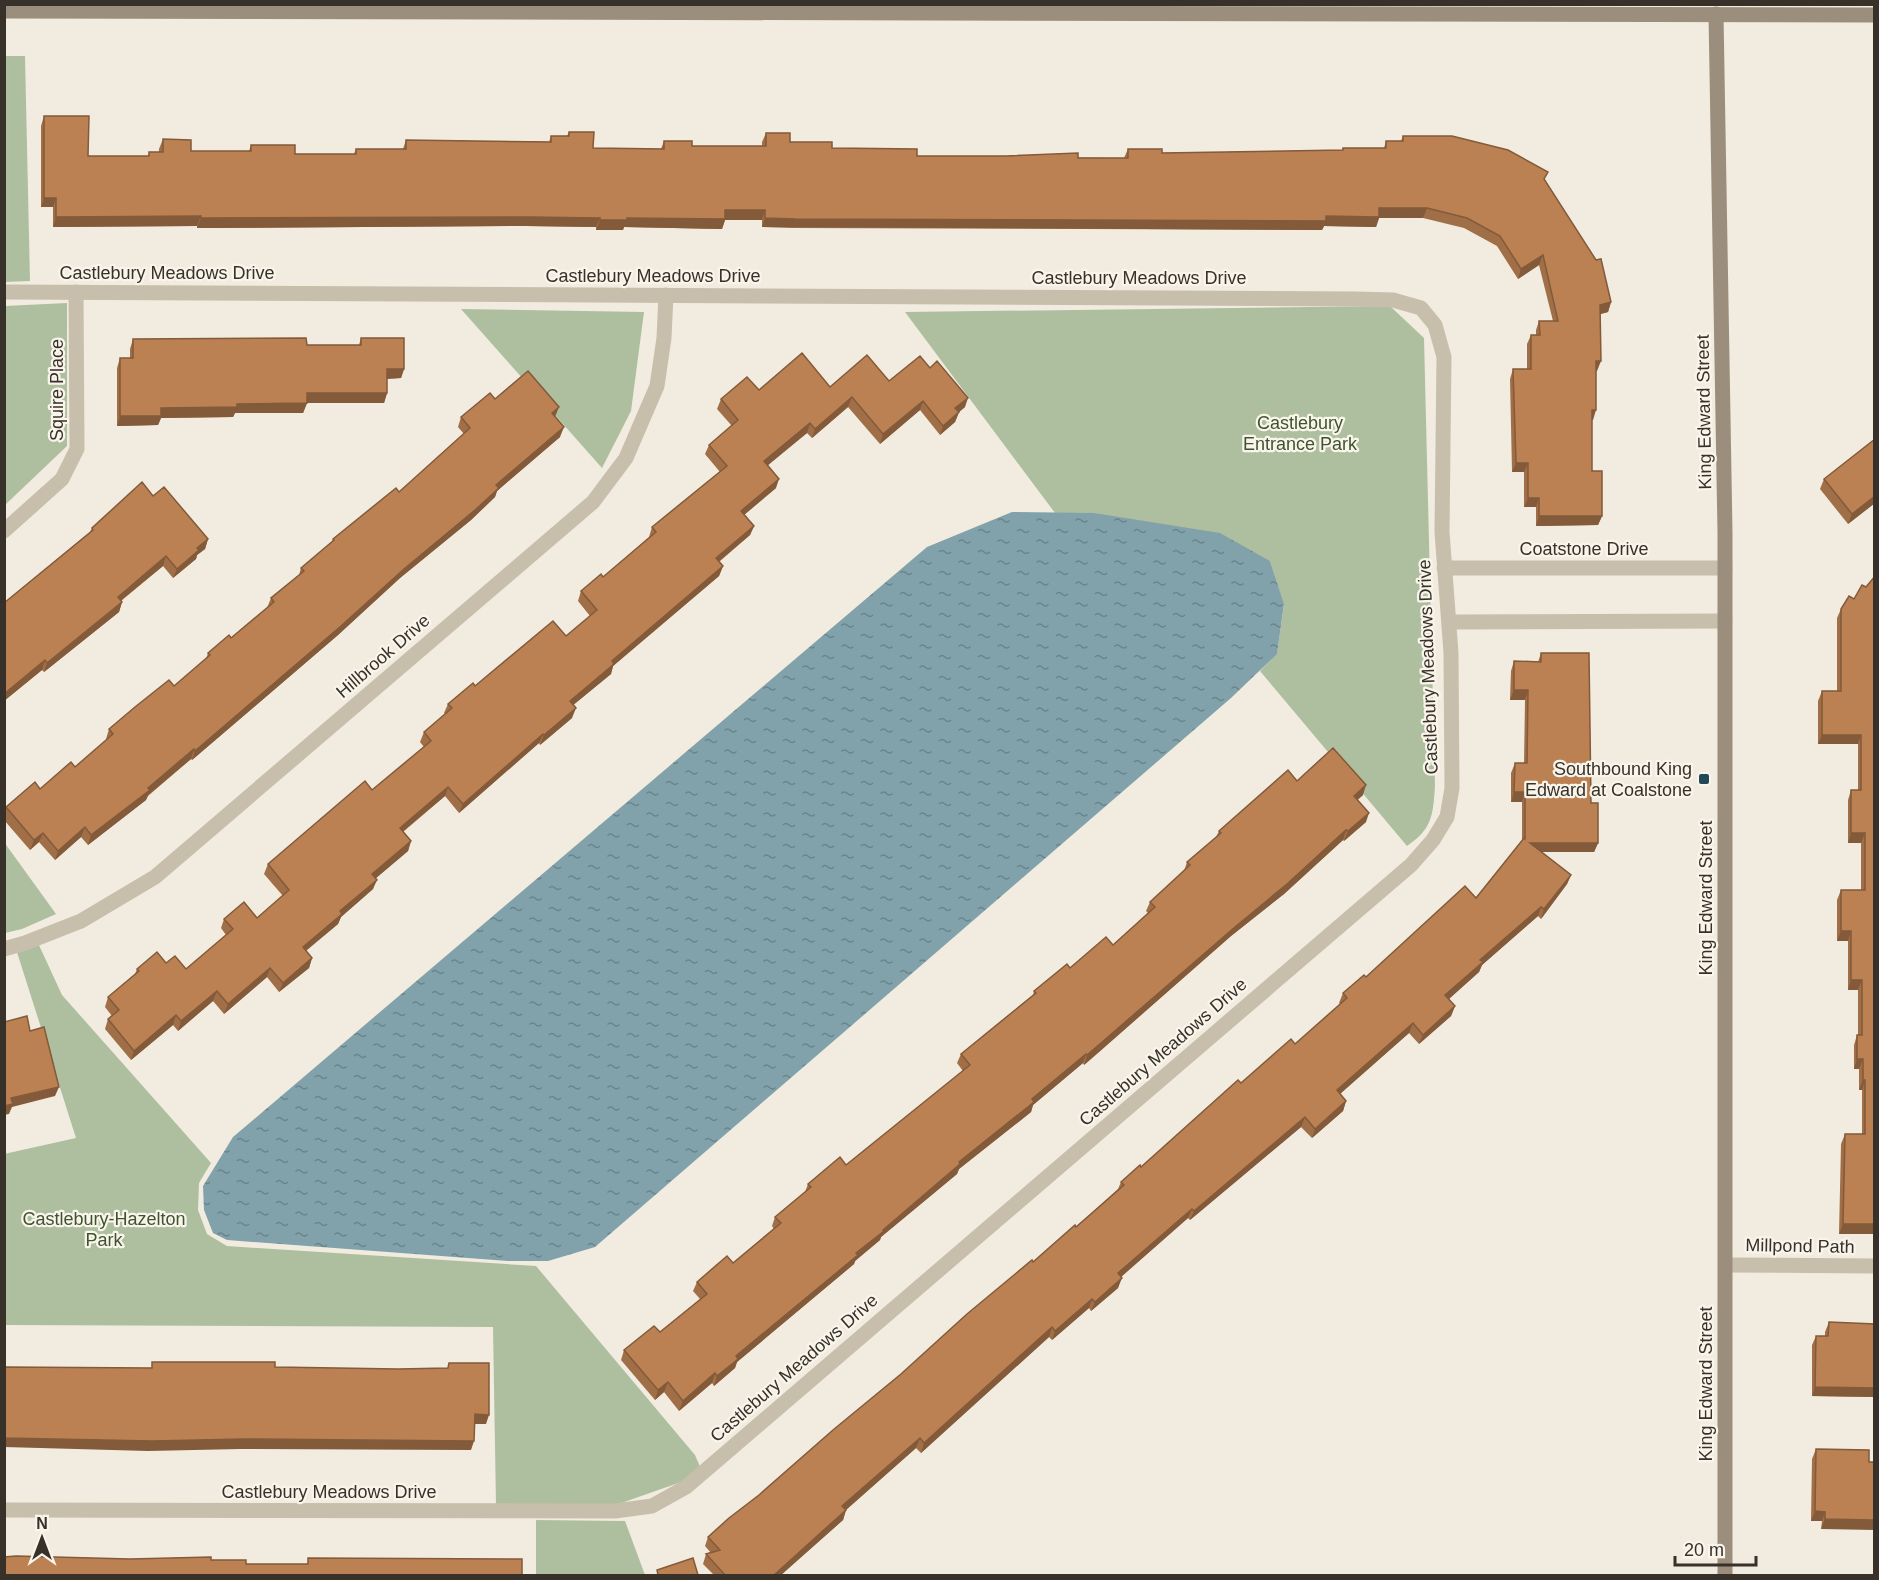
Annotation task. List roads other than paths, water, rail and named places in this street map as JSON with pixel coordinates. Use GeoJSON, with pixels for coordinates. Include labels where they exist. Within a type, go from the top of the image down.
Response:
{"type":"FeatureCollection","features":[{"type":"Feature","properties":{"kind":"street"},"geometry":{"type":"LineString","coordinates":[[4,11],[1716,9],[1875,15]]}},
{"type":"Feature","properties":{"kind":"street","name":"King Edward Street"},"geometry":{"type":"LineString","coordinates":[[1716,9],[1725,568],[1725,1575]]}},
{"type":"Feature","properties":{"kind":"street","name":"Castlebury Meadows Drive"},"geometry":{"type":"LineString","coordinates":[[4,292],[1355,299],[1393,300],[1420,308],[1435,325],[1444,357],[1442,532],[1450,622],[1452,788],[1447,817],[1433,840],[1411,865],[686,1487],[652,1506],[615,1511],[4,1510]]}},
{"type":"Feature","properties":{"kind":"street","name":"Squire Place"},"geometry":{"type":"LineString","coordinates":[[4,531],[62,479],[77,449],[76,292]]}},
{"type":"Feature","properties":{"kind":"street","name":"Hillbrook Drive"},"geometry":{"type":"LineString","coordinates":[[4,949],[81,921],[155,877],[593,502],[626,458],[657,386],[664,338],[666,295]]}},
{"type":"Feature","properties":{"kind":"street","name":"Coatstone Drive"},"geometry":{"type":"LineString","coordinates":[[1444,568],[1725,568]]}},
{"type":"Feature","properties":{"kind":"street"},"geometry":{"type":"LineString","coordinates":[[1450,622],[1725,621]]}},
{"type":"Feature","properties":{"kind":"street","name":"Millpond Path"},"geometry":{"type":"LineString","coordinates":[[1726,1265],[1875,1266]]}},
{"type":"Feature","properties":{"kind":"water"},"geometry":{"type":"Polygon","coordinates":[[[1012,512],[1094,513],[1220,533],[1270,561],[1284,604],[1277,654],[1231,698],[595,1247],[548,1261],[508,1261],[227,1240],[213,1233],[204,1210],[203,1186],[233,1137],[927,547],[1012,512]]]}},
{"type":"Feature","properties":{"kind":"place","name":"Southbound King Edward at Coalstone"},"geometry":{"type":"Point","coordinates":[1704,779]}},
{"type":"Feature","properties":{"kind":"park label","name":"Castlebury Entrance Park"},"geometry":{"type":"Point","coordinates":[1300,433]}},
{"type":"Feature","properties":{"kind":"park label","name":"Castlebury-Hazelton Park"},"geometry":{"type":"Point","coordinates":[104,1229]}}]}
